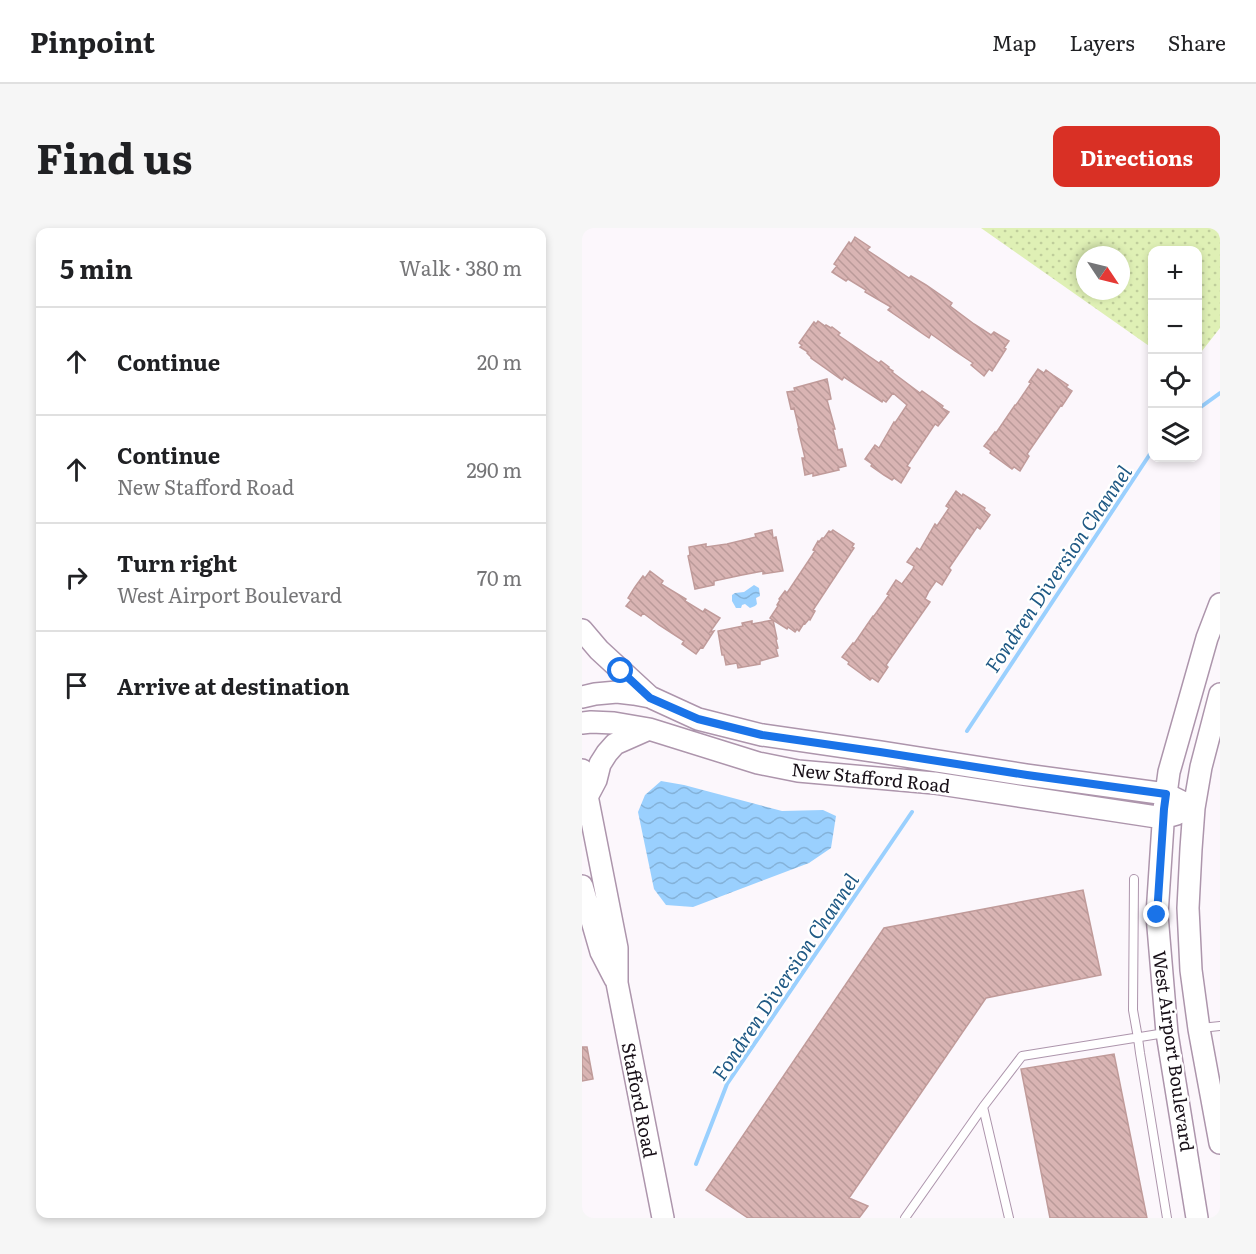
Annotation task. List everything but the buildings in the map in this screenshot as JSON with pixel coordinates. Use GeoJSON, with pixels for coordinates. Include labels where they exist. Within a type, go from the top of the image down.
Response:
{"type":"FeatureCollection","features":[{"type":"Feature","properties":{"kind":"main road","name":"West Airport Boulevard"},"geometry":{"type":"LineString","coordinates":[[1197,1218],[1167,1033],[1157,915],[1163,818],[1169,772],[1207,638],[1220,604]]}},
{"type":"Feature","properties":{"kind":"main road"},"geometry":{"type":"LineString","coordinates":[[582,630],[598,650],[650,698]]}},
{"type":"Feature","properties":{"kind":"main road","name":"New Stafford Road"},"geometry":{"type":"LineString","coordinates":[[582,697],[617,692],[650,698],[698,719],[762,735],[1166,794],[1194,808]]}},
{"type":"Feature","properties":{"kind":"main road","name":"West Airport Boulevard"},"geometry":{"type":"LineString","coordinates":[[1218,706],[1201,767],[1194,808],[1188,908],[1191,970],[1210,1027],[1220,1143]]}},
{"type":"Feature","properties":{"kind":"main road","name":"New Stafford Road"},"geometry":{"type":"LineString","coordinates":[[582,723],[614,723],[649,729],[758,763],[798,771],[934,783],[1163,818]]}},
{"type":"Feature","properties":{"kind":"main road"},"geometry":{"type":"LineString","coordinates":[[587,797],[596,780],[600,764],[615,744],[649,729]]}},
{"type":"Feature","properties":{"kind":"main road"},"geometry":{"type":"LineString","coordinates":[[758,763],[762,735]]}},
{"type":"Feature","properties":{"kind":"main road","name":"Stafford Road"},"geometry":{"type":"LineString","coordinates":[[582,770],[617,948],[617,982],[663,1218]]}},
{"type":"Feature","properties":{"kind":"main road"},"geometry":{"type":"LineString","coordinates":[[1163,818],[1194,808]]}},
{"type":"Feature","properties":{"kind":"main road","name":"Stafford Road"},"geometry":{"type":"LineString","coordinates":[[582,886],[601,952],[617,982]]}},
{"type":"Feature","properties":{"kind":"main road"},"geometry":{"type":"LineString","coordinates":[[1167,1033],[1210,1027]]}},
{"type":"Feature","properties":{"kind":"lane"},"geometry":{"type":"LineString","coordinates":[[1134,879],[1133,1010],[1167,1218]]}},
{"type":"Feature","properties":{"kind":"lane"},"geometry":{"type":"LineString","coordinates":[[905,1218],[1022,1056],[1167,1033]]}},
{"type":"Feature","properties":{"kind":"lane"},"geometry":{"type":"LineString","coordinates":[[983,1107],[1009,1218]]}},
{"type":"Feature","properties":{"kind":"green space"},"geometry":{"type":"Polygon","coordinates":[[[981,228],[1220,228],[1220,328],[1202,351],[1202,246],[1148,246],[1148,345],[1084,300],[1130,300],[1130,246],[1076,246],[1076,295],[981,228]]]}},
{"type":"Feature","properties":{"kind":"water"},"geometry":{"type":"Polygon","coordinates":[[[754,585],[759,588],[760,596],[756,598],[757,604],[750,608],[745,604],[741,608],[736,608],[732,595],[744,592],[754,585]]]}},
{"type":"Feature","properties":{"kind":"water"},"geometry":{"type":"Polygon","coordinates":[[[661,781],[782,811],[823,810],[836,816],[831,848],[809,863],[693,907],[666,905],[654,889],[638,812],[645,795],[661,781]]]}},
{"type":"Feature","properties":{"kind":"waterway","name":"Fondren Diversion Channel"},"geometry":{"type":"LineString","coordinates":[[1199,408],[1220,393]]}},
{"type":"Feature","properties":{"kind":"waterway","name":"Fondren Diversion Channel"},"geometry":{"type":"LineString","coordinates":[[967,731],[1148,457]]}},
{"type":"Feature","properties":{"kind":"waterway","name":"Fondren Diversion Channel"},"geometry":{"type":"LineString","coordinates":[[696,1164],[727,1084],[912,812]]}},
{"type":"Feature","properties":{"kind":"route"},"geometry":{"type":"LineString","coordinates":[[621,671],[650,698],[698,719],[762,735],[1166,794],[1157,915]]}}]}
